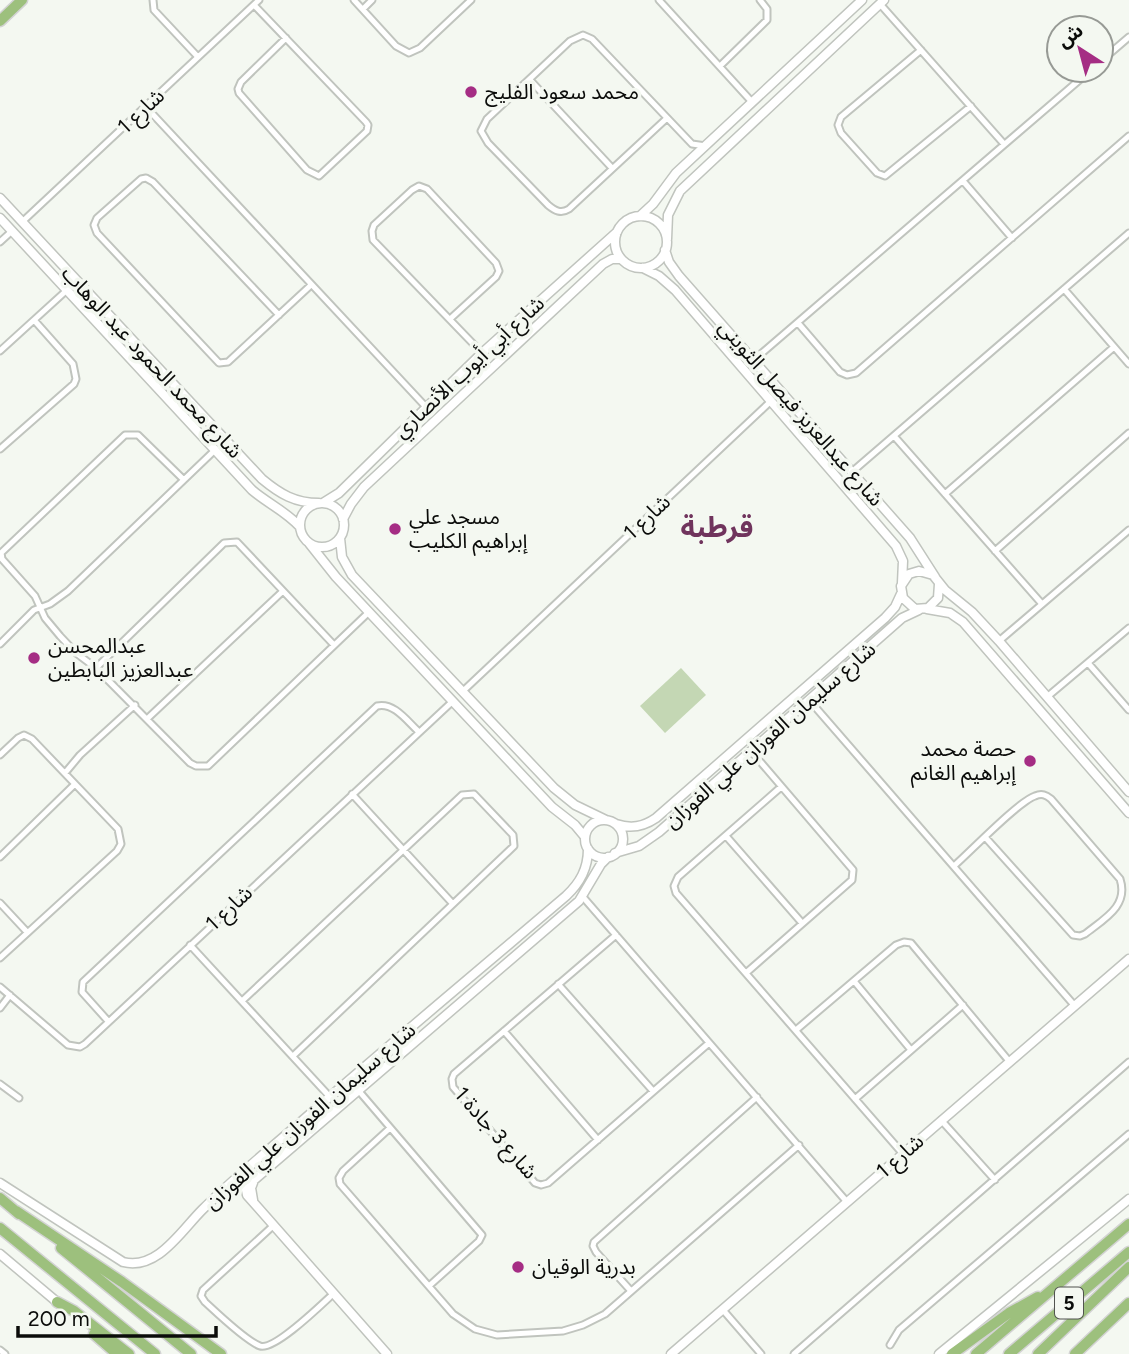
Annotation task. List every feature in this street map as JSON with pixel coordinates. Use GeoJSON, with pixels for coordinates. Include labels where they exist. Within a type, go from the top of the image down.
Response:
{"type":"FeatureCollection","features":[{"type":"Feature","properties":{"kind":"highway"},"geometry":{"type":"LineString","coordinates":[[0,20],[22,0]]}},
{"type":"Feature","properties":{"kind":"highway"},"geometry":{"type":"LineString","coordinates":[[0,1198],[191,1354]]}},
{"type":"Feature","properties":{"kind":"highway"},"geometry":{"type":"LineString","coordinates":[[16,1211],[122,1282],[221,1354]]}},
{"type":"Feature","properties":{"kind":"highway","name":"5"},"geometry":{"type":"LineString","coordinates":[[976,1354],[1129,1224]]}},
{"type":"Feature","properties":{"kind":"highway"},"geometry":{"type":"LineString","coordinates":[[0,1228],[153,1354]]}},
{"type":"Feature","properties":{"kind":"highway","name":"5"},"geometry":{"type":"LineString","coordinates":[[1009,1354],[1129,1252]]}},
{"type":"Feature","properties":{"kind":"highway"},"geometry":{"type":"LineString","coordinates":[[1038,1354],[1129,1267]]}},
{"type":"Feature","properties":{"kind":"highway"},"geometry":{"type":"LineString","coordinates":[[953,1354],[1009,1313],[1051,1291]]}},
{"type":"Feature","properties":{"kind":"highway"},"geometry":{"type":"LineString","coordinates":[[57,1301],[117,1354]]}},
{"type":"Feature","properties":{"kind":"highway"},"geometry":{"type":"LineString","coordinates":[[57,1301],[129,1354]]}},
{"type":"Feature","properties":{"kind":"highway"},"geometry":{"type":"LineString","coordinates":[[1075,1354],[1129,1303]]}},
{"type":"Feature","properties":{"kind":"street"},"geometry":{"type":"LineString","coordinates":[[153,0],[154,10],[198,57]]}},
{"type":"Feature","properties":{"kind":"street"},"geometry":{"type":"LineString","coordinates":[[354,0],[396,46],[409,53],[420,48],[471,0]]}},
{"type":"Feature","properties":{"kind":"street"},"geometry":{"type":"LineString","coordinates":[[363,9],[372,0]]}},
{"type":"Feature","properties":{"kind":"street"},"geometry":{"type":"LineString","coordinates":[[659,0],[752,102]]}},
{"type":"Feature","properties":{"kind":"street"},"geometry":{"type":"LineString","coordinates":[[720,66],[767,20],[767,9],[760,0]]}},
{"type":"Feature","properties":{"kind":"street"},"geometry":{"type":"LineString","coordinates":[[862,0],[669,181],[653,204],[640,216],[627,220],[617,232],[615,247],[621,259],[629,266],[643,268],[656,264],[665,250],[668,215],[680,191],[882,2],[1004,144]]}},
{"type":"Feature","properties":{"kind":"street"},"geometry":{"type":"LineString","coordinates":[[257,2],[286,38],[368,125],[366,131],[319,176],[307,170],[238,89],[241,82],[286,38]]}},
{"type":"Feature","properties":{"kind":"street","name":"شارع 1"},"geometry":{"type":"LineString","coordinates":[[22,222],[257,2]]}},
{"type":"Feature","properties":{"kind":"street"},"geometry":{"type":"LineString","coordinates":[[666,119],[569,209],[559,212],[548,205],[482,134],[484,123],[572,40],[586,36],[592,39],[692,144],[707,146]]}},
{"type":"Feature","properties":{"kind":"street"},"geometry":{"type":"LineString","coordinates":[[824,36],[822,42],[825,47],[834,46]]}},
{"type":"Feature","properties":{"kind":"street"},"geometry":{"type":"LineString","coordinates":[[1115,49],[1129,37]]}},
{"type":"Feature","properties":{"kind":"street"},"geometry":{"type":"LineString","coordinates":[[921,50],[841,117],[838,125],[841,134],[877,173],[885,176],[971,106]]}},
{"type":"Feature","properties":{"kind":"street"},"geometry":{"type":"LineString","coordinates":[[805,53],[810,51],[816,54],[816,62]]}},
{"type":"Feature","properties":{"kind":"street"},"geometry":{"type":"LineString","coordinates":[[530,80],[612,168]]}},
{"type":"Feature","properties":{"kind":"street"},"geometry":{"type":"LineString","coordinates":[[755,359],[1075,84]]}},
{"type":"Feature","properties":{"kind":"street"},"geometry":{"type":"LineString","coordinates":[[146,107],[426,407]]}},
{"type":"Feature","properties":{"kind":"street"},"geometry":{"type":"LineString","coordinates":[[798,323],[840,372],[847,375],[856,373],[1129,136]]}},
{"type":"Feature","properties":{"kind":"street"},"geometry":{"type":"LineString","coordinates":[[692,144],[692,159]]}},
{"type":"Feature","properties":{"kind":"street"},"geometry":{"type":"LineString","coordinates":[[279,315],[153,182],[146,178],[141,179],[97,218],[94,225],[97,233],[219,363],[228,362],[279,315],[311,285]]}},
{"type":"Feature","properties":{"kind":"street"},"geometry":{"type":"LineString","coordinates":[[963,181],[1012,238]]}},
{"type":"Feature","properties":{"kind":"street"},"geometry":{"type":"LineString","coordinates":[[450,319],[496,277],[499,271],[496,263],[427,189],[419,186],[374,225],[373,240],[482,353]]}},
{"type":"Feature","properties":{"kind":"street","name":"شارع محمد الحمود عبد الوهاب"},"geometry":{"type":"LineString","coordinates":[[0,198],[191,404],[274,489],[296,501],[321,503]]}},
{"type":"Feature","properties":{"kind":"street"},"geometry":{"type":"LineString","coordinates":[[640,216],[652,218],[659,223],[667,239]]}},
{"type":"Feature","properties":{"kind":"street","name":"شارع محمد الحمود عبد الوهاب"},"geometry":{"type":"LineString","coordinates":[[0,218],[252,489],[300,527]]}},
{"type":"Feature","properties":{"kind":"street"},"geometry":{"type":"LineString","coordinates":[[0,242],[12,231]]}},
{"type":"Feature","properties":{"kind":"street","name":"شارع أبي أيوب الأنصاري"},"geometry":{"type":"LineString","coordinates":[[321,503],[339,494],[482,353],[617,232]]}},
{"type":"Feature","properties":{"kind":"street"},"geometry":{"type":"LineString","coordinates":[[853,471],[1129,233]]}},
{"type":"Feature","properties":{"kind":"street","name":"شارع عبدالعزيز فيصل الثويني"},"geometry":{"type":"LineString","coordinates":[[665,250],[669,262],[679,276],[755,359],[915,544],[937,580],[999,641],[1129,792]]}},
{"type":"Feature","properties":{"kind":"street","name":"شارع أبي أيوب الأنصاري"},"geometry":{"type":"LineString","coordinates":[[343,519],[364,487],[545,317],[603,264],[612,259],[621,259]]}},
{"type":"Feature","properties":{"kind":"street","name":"شارع عبدالعزيز فيصل الثويني"},"geometry":{"type":"LineString","coordinates":[[643,268],[659,276],[675,290],[896,546],[904,565],[902,583]]}},
{"type":"Feature","properties":{"kind":"street"},"geometry":{"type":"LineString","coordinates":[[1064,289],[1129,364]]}},
{"type":"Feature","properties":{"kind":"street"},"geometry":{"type":"LineString","coordinates":[[0,351],[66,290]]}},
{"type":"Feature","properties":{"kind":"street"},"geometry":{"type":"LineString","coordinates":[[533,307],[540,310],[545,317]]}},
{"type":"Feature","properties":{"kind":"street"},"geometry":{"type":"LineString","coordinates":[[0,449],[74,384],[76,379],[73,364],[34,320]]}},
{"type":"Feature","properties":{"kind":"street"},"geometry":{"type":"LineString","coordinates":[[945,494],[1114,347]]}},
{"type":"Feature","properties":{"kind":"street","name":"شارع 1"},"geometry":{"type":"LineString","coordinates":[[462,692],[771,401]]}},
{"type":"Feature","properties":{"kind":"street"},"geometry":{"type":"LineString","coordinates":[[182,413],[188,410],[191,404]]}},
{"type":"Feature","properties":{"kind":"street"},"geometry":{"type":"LineString","coordinates":[[194,426],[197,419],[204,417]]}},
{"type":"Feature","properties":{"kind":"street"},"geometry":{"type":"LineString","coordinates":[[995,551],[1129,433]]}},
{"type":"Feature","properties":{"kind":"street"},"geometry":{"type":"LineString","coordinates":[[183,480],[138,435],[124,435],[1,553],[2,559],[35,596],[45,618],[60,636],[135,705],[190,763],[208,766],[369,612]]}},
{"type":"Feature","properties":{"kind":"street"},"geometry":{"type":"LineString","coordinates":[[894,436],[1042,604]]}},
{"type":"Feature","properties":{"kind":"street"},"geometry":{"type":"LineString","coordinates":[[0,644],[40,606],[50,604],[68,591],[215,450]]}},
{"type":"Feature","properties":{"kind":"street"},"geometry":{"type":"LineString","coordinates":[[309,542],[327,547],[340,538],[344,531],[343,519],[334,506],[321,503],[309,508],[304,513],[300,527],[302,534],[336,577],[552,807],[575,825],[585,837],[588,849],[598,857],[612,855],[622,839],[622,833],[616,824],[585,811],[559,794],[352,575],[342,557],[340,538]]}},
{"type":"Feature","properties":{"kind":"street"},"geometry":{"type":"LineString","coordinates":[[999,641],[1129,530]]}},
{"type":"Feature","properties":{"kind":"street"},"geometry":{"type":"LineString","coordinates":[[96,668],[224,543],[237,542],[334,645]]}},
{"type":"Feature","properties":{"kind":"street"},"geometry":{"type":"LineString","coordinates":[[922,609],[934,604],[938,598],[937,580],[926,571],[915,571],[902,583],[901,594],[907,605],[922,609],[944,611],[959,618],[1129,813]]}},
{"type":"Feature","properties":{"kind":"street"},"geometry":{"type":"LineString","coordinates":[[148,718],[283,591]]}},
{"type":"Feature","properties":{"kind":"street","name":"شارع سليمان الفوزان علي الفوزان"},"geometry":{"type":"LineString","coordinates":[[616,824],[640,826],[656,818],[889,615],[901,594]]}},
{"type":"Feature","properties":{"kind":"street","name":"شارع سليمان الفوزان علي الفوزان"},"geometry":{"type":"LineString","coordinates":[[265,1171],[583,897],[598,868],[612,855],[639,846],[653,837],[905,616],[922,609]]}},
{"type":"Feature","properties":{"kind":"street"},"geometry":{"type":"LineString","coordinates":[[1047,697],[1129,628]]}},
{"type":"Feature","properties":{"kind":"street"},"geometry":{"type":"LineString","coordinates":[[860,640],[868,650]]}},
{"type":"Feature","properties":{"kind":"street"},"geometry":{"type":"LineString","coordinates":[[1088,663],[1129,710]]}},
{"type":"Feature","properties":{"kind":"street","name":"شارع 1"},"geometry":{"type":"LineString","coordinates":[[0,987],[68,1045],[74,1047],[85,1044],[453,701]]}},
{"type":"Feature","properties":{"kind":"street"},"geometry":{"type":"LineString","coordinates":[[810,701],[1074,1005]]}},
{"type":"Feature","properties":{"kind":"street"},"geometry":{"type":"LineString","coordinates":[[108,1021],[82,992],[83,982],[377,706],[385,704],[392,708],[419,732]]}},
{"type":"Feature","properties":{"kind":"street"},"geometry":{"type":"LineString","coordinates":[[65,773],[80,755],[135,705]]}},
{"type":"Feature","properties":{"kind":"street"},"geometry":{"type":"LineString","coordinates":[[0,755],[18,738],[24,735],[32,739],[118,829],[121,845],[0,958]]}},
{"type":"Feature","properties":{"kind":"street"},"geometry":{"type":"LineString","coordinates":[[746,973],[852,880],[853,870],[752,752]]}},
{"type":"Feature","properties":{"kind":"street"},"geometry":{"type":"LineString","coordinates":[[1085,762],[1094,762],[1096,753]]}},
{"type":"Feature","properties":{"kind":"street"},"geometry":{"type":"LineString","coordinates":[[1099,778],[1100,771],[1109,769]]}},
{"type":"Feature","properties":{"kind":"street"},"geometry":{"type":"LineString","coordinates":[[0,857],[75,784]]}},
{"type":"Feature","properties":{"kind":"street"},"geometry":{"type":"LineString","coordinates":[[781,786],[678,877],[674,886],[676,893],[903,1154]]}},
{"type":"Feature","properties":{"kind":"street"},"geometry":{"type":"LineString","coordinates":[[352,794],[453,904]]}},
{"type":"Feature","properties":{"kind":"street"},"geometry":{"type":"LineString","coordinates":[[242,1001],[462,795],[474,794],[513,835],[514,846],[293,1056]]}},
{"type":"Feature","properties":{"kind":"street"},"geometry":{"type":"LineString","coordinates":[[954,866],[985,837],[1027,800],[1036,795],[1045,795],[1120,879],[1125,891],[1124,901],[1118,909],[1085,934],[1073,935],[985,837]]}},
{"type":"Feature","properties":{"kind":"street"},"geometry":{"type":"LineString","coordinates":[[585,837],[592,824],[606,820]]}},
{"type":"Feature","properties":{"kind":"street"},"geometry":{"type":"LineString","coordinates":[[726,836],[802,923]]}},
{"type":"Feature","properties":{"kind":"street","name":"شارع سليمان الفوزان علي الفوزان"},"geometry":{"type":"LineString","coordinates":[[0,1183],[114,1257],[135,1265],[149,1261],[162,1252],[205,1207],[330,1097],[572,891],[585,872],[588,849]]}},
{"type":"Feature","properties":{"kind":"street"},"geometry":{"type":"LineString","coordinates":[[583,897],[847,1202]]}},
{"type":"Feature","properties":{"kind":"street"},"geometry":{"type":"LineString","coordinates":[[0,903],[27,932]]}},
{"type":"Feature","properties":{"kind":"street","name":"شارع 3 جادة 1"},"geometry":{"type":"LineString","coordinates":[[616,935],[454,1074],[452,1079],[453,1087],[535,1183],[548,1183],[709,1043]]}},
{"type":"Feature","properties":{"kind":"street"},"geometry":{"type":"LineString","coordinates":[[796,1030],[896,945],[909,942],[1009,1061]]}},
{"type":"Feature","properties":{"kind":"street"},"geometry":{"type":"LineString","coordinates":[[190,945],[330,1097]]}},
{"type":"Feature","properties":{"kind":"street","name":"شارع 1"},"geometry":{"type":"LineString","coordinates":[[671,1354],[1129,959]]}},
{"type":"Feature","properties":{"kind":"street"},"geometry":{"type":"LineString","coordinates":[[853,981],[911,1050]]}},
{"type":"Feature","properties":{"kind":"street"},"geometry":{"type":"LineString","coordinates":[[558,984],[653,1091]]}},
{"type":"Feature","properties":{"kind":"street"},"geometry":{"type":"LineString","coordinates":[[0,1008],[10,995]]}},
{"type":"Feature","properties":{"kind":"street"},"geometry":{"type":"LineString","coordinates":[[855,1098],[963,1005]]}},
{"type":"Feature","properties":{"kind":"street"},"geometry":{"type":"LineString","coordinates":[[504,1031],[598,1140]]}},
{"type":"Feature","properties":{"kind":"street"},"geometry":{"type":"LineString","coordinates":[[398,1039],[401,1048],[409,1048]]}},
{"type":"Feature","properties":{"kind":"street"},"geometry":{"type":"LineString","coordinates":[[384,1050],[392,1054],[393,1061]]}},
{"type":"Feature","properties":{"kind":"street"},"geometry":{"type":"LineString","coordinates":[[794,1354],[1129,1062]]}},
{"type":"Feature","properties":{"kind":"street"},"geometry":{"type":"LineString","coordinates":[[0,1084],[19,1098]]}},
{"type":"Feature","properties":{"kind":"street"},"geometry":{"type":"LineString","coordinates":[[358,1090],[482,1235],[479,1241],[429,1286]]}},
{"type":"Feature","properties":{"kind":"street"},"geometry":{"type":"LineString","coordinates":[[631,1291],[596,1252],[594,1242],[757,1097]]}},
{"type":"Feature","properties":{"kind":"street"},"geometry":{"type":"LineString","coordinates":[[942,1120],[995,1180]]}},
{"type":"Feature","properties":{"kind":"street"},"geometry":{"type":"LineString","coordinates":[[390,1128],[343,1171],[339,1178],[340,1184],[453,1314],[475,1329],[497,1335],[563,1331],[605,1314],[799,1145]]}},
{"type":"Feature","properties":{"kind":"street"},"geometry":{"type":"LineString","coordinates":[[890,1345],[899,1330],[1129,1133]]}},
{"type":"Feature","properties":{"kind":"street"},"geometry":{"type":"LineString","coordinates":[[253,1200],[251,1184],[265,1171],[254,1164],[244,1180],[244,1188],[253,1200],[333,1294],[387,1354]]}},
{"type":"Feature","properties":{"kind":"street"},"geometry":{"type":"LineString","coordinates":[[939,1354],[1129,1199]]}},
{"type":"Feature","properties":{"kind":"street"},"geometry":{"type":"LineString","coordinates":[[274,1225],[203,1290],[201,1296],[205,1303],[249,1340],[267,1347],[278,1341],[333,1294]]}},
{"type":"Feature","properties":{"kind":"street"},"geometry":{"type":"LineString","coordinates":[[0,1254],[57,1301]]}},
{"type":"Feature","properties":{"kind":"street"},"geometry":{"type":"LineString","coordinates":[[723,1310],[761,1354]]}},
{"type":"Feature","properties":{"kind":"street"},"geometry":{"type":"LineString","coordinates":[[0,1350],[5,1354]]}},
{"type":"Feature","properties":{"kind":"green space"},"geometry":{"type":"Polygon","coordinates":[[[681,668],[706,695],[665,733],[640,706],[681,668]]]}},
{"type":"Feature","properties":{"kind":"place","name":"محمد سعود الفليج"},"geometry":{"type":"Point","coordinates":[471,92]}},
{"type":"Feature","properties":{"kind":"place","name":"مسجد علي إبراهيم الكليب"},"geometry":{"type":"Point","coordinates":[395,529]}},
{"type":"Feature","properties":{"kind":"place","name":"عبدالمحسن عبدالعزيز البابطين"},"geometry":{"type":"Point","coordinates":[34,658]}},
{"type":"Feature","properties":{"kind":"place","name":"حصة محمد إبراهيم الغانم"},"geometry":{"type":"Point","coordinates":[1030,761]}},
{"type":"Feature","properties":{"kind":"place","name":"بدرية الوقيان"},"geometry":{"type":"Point","coordinates":[518,1267]}},
{"type":"Feature","properties":{"kind":"district","name":"قرطبة"},"geometry":{"type":"Point","coordinates":[717,527]}}]}
